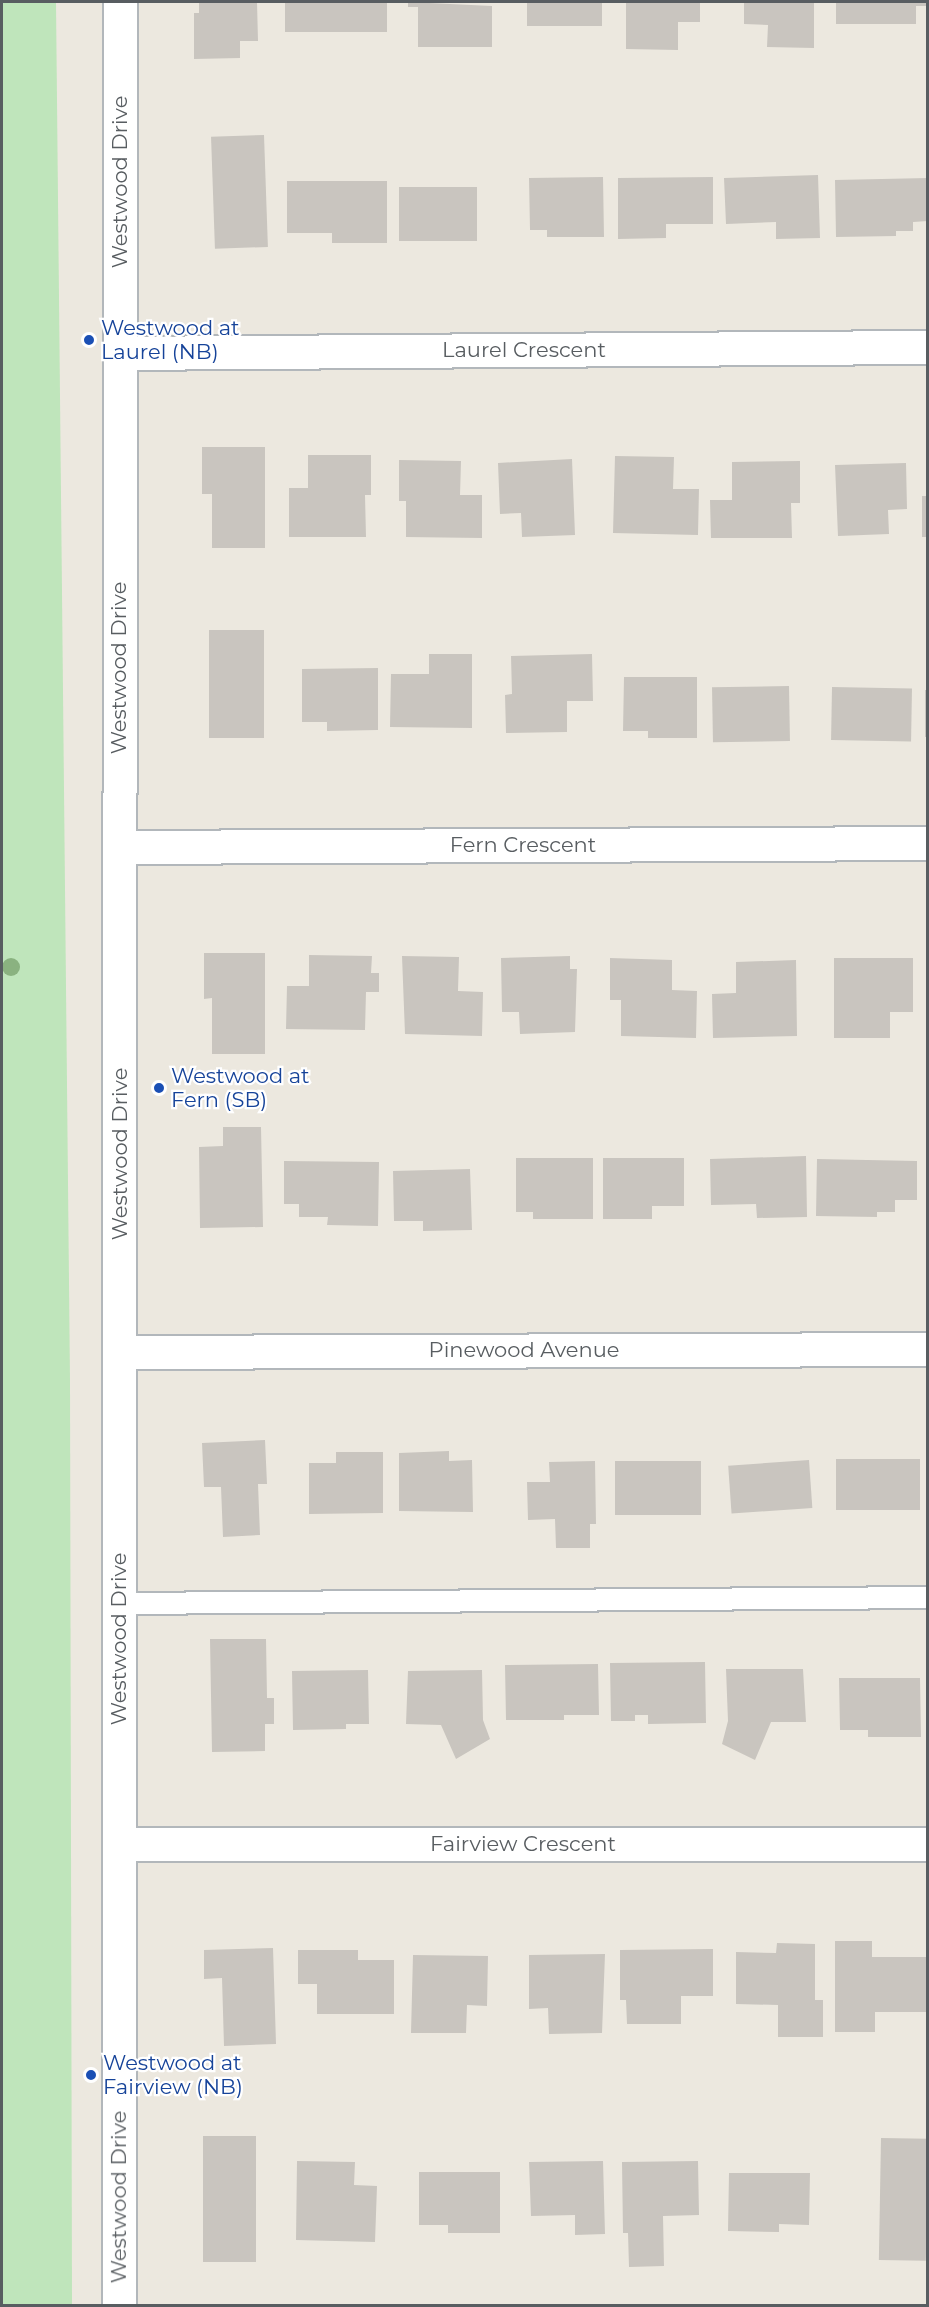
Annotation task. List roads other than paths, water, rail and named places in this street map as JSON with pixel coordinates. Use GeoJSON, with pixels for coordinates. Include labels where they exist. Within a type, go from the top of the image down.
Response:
{"type":"FeatureCollection","features":[{"type":"Feature","properties":{"kind":"street","name":"Westwood Drive"},"geometry":{"type":"LineString","coordinates":[[119,2306],[120,2]]}},
{"type":"Feature","properties":{"kind":"street","name":"Laurel Crescent"},"geometry":{"type":"LineString","coordinates":[[120,353],[927,347]]}},
{"type":"Feature","properties":{"kind":"street","name":"Fern Crescent"},"geometry":{"type":"LineString","coordinates":[[119,847],[927,843]]}},
{"type":"Feature","properties":{"kind":"street","name":"Pinewood Avenue"},"geometry":{"type":"LineString","coordinates":[[120,1352],[927,1349]]}},
{"type":"Feature","properties":{"kind":"street","name":"Fairview Crescent"},"geometry":{"type":"LineString","coordinates":[[119,1844],[927,1844]]}},
{"type":"Feature","properties":{"kind":"lane"},"geometry":{"type":"LineString","coordinates":[[119,1603],[927,1597]]}},
{"type":"Feature","properties":{"kind":"place","name":"Westwood at Laurel (NB)"},"geometry":{"type":"Point","coordinates":[89,340]}},
{"type":"Feature","properties":{"kind":"place","name":"Westwood at Fern (SB)"},"geometry":{"type":"Point","coordinates":[159,1088]}},
{"type":"Feature","properties":{"kind":"place","name":"Westwood at Fairview (NB)"},"geometry":{"type":"Point","coordinates":[91,2075]}}]}
